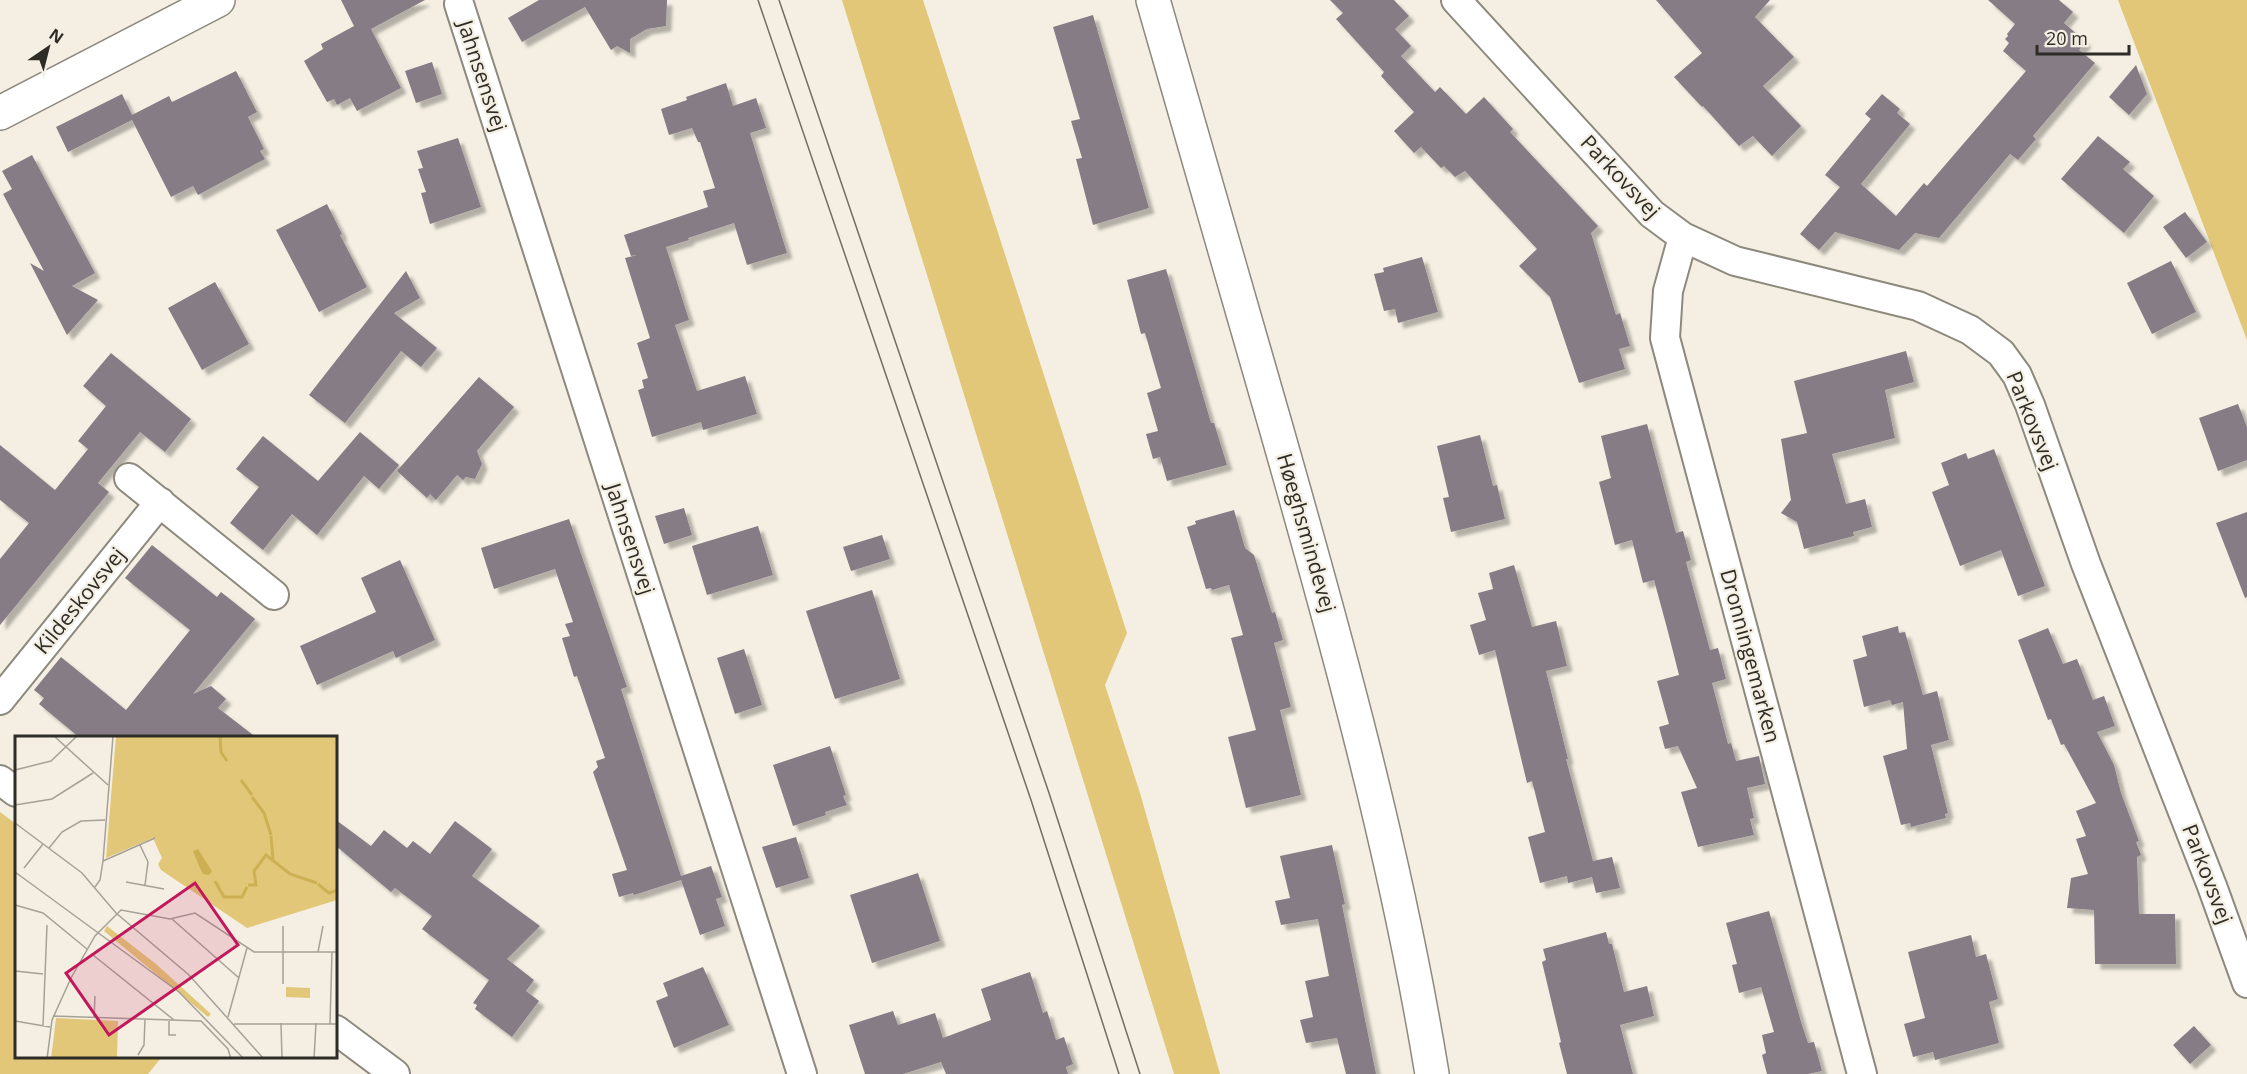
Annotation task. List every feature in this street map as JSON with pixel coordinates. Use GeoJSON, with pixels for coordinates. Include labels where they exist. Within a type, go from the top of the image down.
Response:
{"type":"FeatureCollection","features":[{"type":"Feature","properties":{"kind":"street"},"geometry":{"type":"LineString","coordinates":[[0,112],[218,0]]}},
{"type":"Feature","properties":{"kind":"street","name":"Høeghsmindevej"},"geometry":{"type":"LineString","coordinates":[[1153,0],[1332,623],[1381,824],[1423,1020],[1432,1074]]}},
{"type":"Feature","properties":{"kind":"street","name":"Parkovsvej"},"geometry":{"type":"LineString","coordinates":[[1456,0],[1652,214],[1683,237],[1735,261],[1918,306],[1970,330],[2001,353],[2017,375],[2030,405],[2086,564],[2212,886],[2247,982]]}},
{"type":"Feature","properties":{"kind":"street","name":"Jahnsensvej"},"geometry":{"type":"LineString","coordinates":[[459,4],[802,1074]]}},
{"type":"Feature","properties":{"kind":"street","name":"Dronningemarken"},"geometry":{"type":"LineString","coordinates":[[1683,237],[1668,291],[1665,338],[1862,1074]]}},
{"type":"Feature","properties":{"kind":"street"},"geometry":{"type":"LineString","coordinates":[[129,478],[274,595]]}},
{"type":"Feature","properties":{"kind":"street","name":"Kildeskovsvej"},"geometry":{"type":"LineString","coordinates":[[0,700],[160,502]]}},
{"type":"Feature","properties":{"kind":"street"},"geometry":{"type":"LineString","coordinates":[[0,780],[15,791]]}},
{"type":"Feature","properties":{"kind":"street"},"geometry":{"type":"LineString","coordinates":[[338,1031],[395,1074]]}},
{"type":"Feature","properties":{"kind":"shaded area"},"geometry":{"type":"Polygon","coordinates":[[[842,0],[923,0],[1127,633],[1105,685],[1140,793],[1220,1074],[1174,1074],[842,0]]]}},
{"type":"Feature","properties":{"kind":"shaded area"},"geometry":{"type":"Polygon","coordinates":[[[2118,0],[2247,0],[2247,340],[2118,0]]]}},
{"type":"Feature","properties":{"kind":"shaded area"},"geometry":{"type":"Polygon","coordinates":[[[0,812],[15,823],[15,1059],[160,1059],[148,1074],[0,1074],[0,812]]]}},
{"type":"Feature","properties":{"kind":"building"},"geometry":{"type":"Polygon","coordinates":[[[341,0],[425,0],[371,29],[401,88],[357,111],[350,98],[337,105],[334,99],[327,102],[304,61],[323,49],[321,44],[354,26],[341,0]]]}},
{"type":"Feature","properties":{"kind":"building"},"geometry":{"type":"Polygon","coordinates":[[[539,0],[667,0],[666,26],[647,29],[630,39],[630,53],[617,46],[611,50],[585,7],[522,42],[508,18],[539,0]]]}},
{"type":"Feature","properties":{"kind":"building"},"geometry":{"type":"Polygon","coordinates":[[[1330,0],[1394,0],[1409,16],[1395,29],[1411,46],[1401,56],[1435,92],[1440,87],[1466,114],[1484,97],[1513,129],[1510,132],[1598,226],[1591,233],[1616,315],[1620,313],[1630,346],[1619,349],[1625,369],[1579,383],[1550,297],[1519,266],[1537,249],[1465,171],[1455,177],[1444,166],[1441,168],[1421,147],[1414,153],[1394,131],[1414,112],[1381,76],[1384,72],[1336,19],[1343,13],[1330,0]]]}},
{"type":"Feature","properties":{"kind":"building"},"geometry":{"type":"Polygon","coordinates":[[[1656,0],[1770,0],[1755,17],[1794,57],[1763,86],[1801,126],[1772,156],[1753,136],[1739,146],[1674,77],[1702,53],[1656,0]]]}},
{"type":"Feature","properties":{"kind":"building"},"geometry":{"type":"Polygon","coordinates":[[[1988,0],[2059,0],[2073,12],[2064,23],[2086,42],[2079,50],[2095,63],[2033,136],[2036,139],[2018,160],[2010,154],[1939,238],[1915,233],[1899,250],[1835,232],[1819,250],[1800,234],[1840,187],[1825,175],[1871,119],[1865,114],[1882,94],[1900,109],[1897,113],[1910,124],[1861,184],[1896,216],[1924,183],[1927,186],[2026,71],[2003,51],[2009,43],[2005,39],[2007,34],[2015,24],[1988,0]]]}},
{"type":"Feature","properties":{"kind":"building"},"geometry":{"type":"Polygon","coordinates":[[[1093,15],[1149,208],[1093,225],[1076,159],[1082,158],[1071,121],[1080,119],[1053,27],[1093,15]]]}},
{"type":"Feature","properties":{"kind":"building"},"geometry":{"type":"Polygon","coordinates":[[[432,62],[442,94],[416,103],[405,71],[432,62]]]}},
{"type":"Feature","properties":{"kind":"building"},"geometry":{"type":"Polygon","coordinates":[[[2136,65],[2147,94],[2129,115],[2109,97],[2136,65]]]}},
{"type":"Feature","properties":{"kind":"building"},"geometry":{"type":"Polygon","coordinates":[[[236,71],[257,112],[248,117],[264,149],[260,151],[265,159],[198,195],[193,186],[171,197],[132,120],[68,152],[56,127],[122,94],[132,115],[169,96],[172,102],[236,71]]]}},
{"type":"Feature","properties":{"kind":"building"},"geometry":{"type":"Polygon","coordinates":[[[726,83],[733,106],[756,98],[766,128],[750,133],[787,253],[747,265],[734,223],[666,247],[689,320],[675,325],[697,391],[745,376],[757,414],[703,430],[701,422],[652,437],[638,390],[644,388],[642,380],[648,378],[637,343],[650,338],[625,258],[637,255],[631,256],[624,235],[708,207],[703,191],[715,188],[700,142],[692,128],[669,135],[661,109],[687,100],[686,97],[726,83]]]}},
{"type":"Feature","properties":{"kind":"building"},"geometry":{"type":"Polygon","coordinates":[[[2098,136],[2130,162],[2123,169],[2154,196],[2124,233],[2061,179],[2098,136]]]}},
{"type":"Feature","properties":{"kind":"building"},"geometry":{"type":"Polygon","coordinates":[[[458,138],[481,207],[430,224],[421,193],[426,192],[418,169],[423,168],[417,151],[458,138]]]}},
{"type":"Feature","properties":{"kind":"building"},"geometry":{"type":"Polygon","coordinates":[[[32,155],[95,273],[72,286],[98,300],[67,335],[30,263],[44,271],[3,194],[12,189],[2,171],[32,155]]]}},
{"type":"Feature","properties":{"kind":"building"},"geometry":{"type":"Polygon","coordinates":[[[327,204],[367,287],[319,312],[276,230],[327,204]]]}},
{"type":"Feature","properties":{"kind":"building"},"geometry":{"type":"Polygon","coordinates":[[[2185,212],[2207,242],[2186,258],[2163,227],[2185,212]]]}},
{"type":"Feature","properties":{"kind":"building"},"geometry":{"type":"Polygon","coordinates":[[[1422,257],[1438,312],[1398,323],[1395,309],[1384,311],[1374,274],[1384,272],[1383,268],[1422,257]]]}},
{"type":"Feature","properties":{"kind":"building"},"geometry":{"type":"Polygon","coordinates":[[[2171,261],[2196,312],[2152,334],[2127,283],[2171,261]]]}},
{"type":"Feature","properties":{"kind":"building"},"geometry":{"type":"Polygon","coordinates":[[[1166,269],[1211,423],[1214,423],[1227,465],[1167,481],[1160,457],[1153,459],[1146,434],[1158,431],[1147,393],[1161,388],[1145,333],[1141,334],[1127,280],[1166,269]]]}},
{"type":"Feature","properties":{"kind":"building"},"geometry":{"type":"Polygon","coordinates":[[[406,271],[420,298],[394,313],[437,348],[421,367],[401,351],[345,423],[309,395],[406,271]]]}},
{"type":"Feature","properties":{"kind":"building"},"geometry":{"type":"Polygon","coordinates":[[[215,282],[249,344],[202,370],[168,308],[215,282]]]}},
{"type":"Feature","properties":{"kind":"building"},"geometry":{"type":"Polygon","coordinates":[[[1906,351],[1914,382],[1885,390],[1895,438],[1832,454],[1846,504],[1865,499],[1872,527],[1853,532],[1854,536],[1804,549],[1797,522],[1781,513],[1791,500],[1781,439],[1807,433],[1794,381],[1906,351]]]}},
{"type":"Feature","properties":{"kind":"building"},"geometry":{"type":"Polygon","coordinates":[[[111,353],[191,419],[165,452],[140,432],[98,483],[109,492],[0,625],[0,559],[29,523],[0,500],[0,445],[55,490],[88,449],[78,441],[106,406],[83,386],[111,353]]]}},
{"type":"Feature","properties":{"kind":"building"},"geometry":{"type":"Polygon","coordinates":[[[479,377],[514,407],[477,451],[482,464],[475,479],[466,477],[463,480],[457,475],[436,500],[430,494],[427,498],[397,471],[479,377]]]}},
{"type":"Feature","properties":{"kind":"building"},"geometry":{"type":"Polygon","coordinates":[[[2238,404],[2247,427],[2247,460],[2218,471],[2199,418],[2238,404]]]}},
{"type":"Feature","properties":{"kind":"building"},"geometry":{"type":"Polygon","coordinates":[[[1647,424],[1676,533],[1683,531],[1691,560],[1686,562],[1710,650],[1718,648],[1726,679],[1712,683],[1728,744],[1731,743],[1736,761],[1759,756],[1765,784],[1747,788],[1754,818],[1750,819],[1754,835],[1698,847],[1681,792],[1697,788],[1678,746],[1665,749],[1659,727],[1669,724],[1657,681],[1679,675],[1654,580],[1643,583],[1632,540],[1615,545],[1599,482],[1611,478],[1601,436],[1647,424]]]}},
{"type":"Feature","properties":{"kind":"building"},"geometry":{"type":"Polygon","coordinates":[[[360,432],[399,465],[379,489],[364,476],[317,535],[292,514],[263,550],[230,523],[259,487],[236,469],[263,436],[318,481],[360,432]]]}},
{"type":"Feature","properties":{"kind":"building"},"geometry":{"type":"Polygon","coordinates":[[[1480,435],[1493,486],[1497,485],[1505,519],[1451,532],[1443,498],[1449,497],[1437,446],[1480,435]]]}},
{"type":"Feature","properties":{"kind":"building"},"geometry":{"type":"Polygon","coordinates":[[[1994,449],[2045,586],[2018,596],[2001,550],[1960,566],[1932,492],[1949,485],[1941,463],[1966,453],[1968,459],[1994,449]]]}},
{"type":"Feature","properties":{"kind":"building"},"geometry":{"type":"Polygon","coordinates":[[[684,508],[692,535],[664,544],[655,516],[684,508]]]}},
{"type":"Feature","properties":{"kind":"building"},"geometry":{"type":"Polygon","coordinates":[[[1234,510],[1245,548],[1254,555],[1283,640],[1274,643],[1291,707],[1280,710],[1301,795],[1246,808],[1228,737],[1256,730],[1231,638],[1243,635],[1229,585],[1212,590],[1211,588],[1206,589],[1187,527],[1196,524],[1195,521],[1234,510]]]}},
{"type":"Feature","properties":{"kind":"building"},"geometry":{"type":"Polygon","coordinates":[[[2247,512],[2247,597],[2245,598],[2216,523],[2247,512]]]}},
{"type":"Feature","properties":{"kind":"building"},"geometry":{"type":"Polygon","coordinates":[[[569,519],[627,687],[621,689],[681,876],[711,866],[722,897],[716,899],[725,926],[700,935],[681,880],[634,895],[633,893],[619,897],[612,874],[627,870],[593,772],[598,767],[596,761],[605,758],[577,676],[574,677],[562,638],[570,636],[565,624],[573,622],[555,569],[494,589],[481,548],[569,519]]]}},
{"type":"Feature","properties":{"kind":"building"},"geometry":{"type":"Polygon","coordinates":[[[758,526],[773,575],[707,595],[692,546],[758,526]]]}},
{"type":"Feature","properties":{"kind":"building"},"geometry":{"type":"Polygon","coordinates":[[[882,535],[890,559],[851,571],[843,547],[882,535]]]}},
{"type":"Feature","properties":{"kind":"building"},"geometry":{"type":"Polygon","coordinates":[[[152,545],[217,597],[221,592],[255,619],[193,694],[211,686],[226,699],[218,708],[254,736],[78,736],[39,704],[44,698],[34,690],[61,657],[126,710],[190,630],[125,578],[152,545]]]}},
{"type":"Feature","properties":{"kind":"building"},"geometry":{"type":"Polygon","coordinates":[[[400,560],[435,640],[396,658],[393,651],[317,685],[300,646],[376,612],[361,578],[400,560]]]}},
{"type":"Feature","properties":{"kind":"building"},"geometry":{"type":"Polygon","coordinates":[[[1514,565],[1532,627],[1556,621],[1567,666],[1546,671],[1568,759],[1566,759],[1593,861],[1612,857],[1620,888],[1596,893],[1592,877],[1568,883],[1567,876],[1540,883],[1528,837],[1545,832],[1532,781],[1527,783],[1495,650],[1479,655],[1470,625],[1486,620],[1478,593],[1493,589],[1489,573],[1514,565]]]}},
{"type":"Feature","properties":{"kind":"building"},"geometry":{"type":"Polygon","coordinates":[[[872,590],[900,679],[835,699],[806,611],[872,590]]]}},
{"type":"Feature","properties":{"kind":"building"},"geometry":{"type":"Polygon","coordinates":[[[1898,626],[1899,633],[1905,632],[1923,695],[1937,691],[1949,740],[1931,745],[1948,813],[1945,814],[1946,818],[1911,827],[1910,823],[1901,825],[1883,756],[1907,749],[1903,702],[1892,705],[1890,700],[1864,707],[1853,660],[1867,656],[1862,636],[1898,626]]]}},
{"type":"Feature","properties":{"kind":"building"},"geometry":{"type":"Polygon","coordinates":[[[2048,628],[2063,664],[2077,659],[2093,700],[2104,696],[2115,726],[2097,732],[2114,765],[2121,793],[2139,841],[2136,842],[2141,855],[2137,857],[2139,914],[2175,914],[2176,964],[2095,964],[2094,910],[2067,908],[2071,878],[2088,874],[2076,839],[2086,836],[2076,811],[2096,803],[2064,744],[2061,745],[2051,719],[2048,720],[2018,640],[2048,628]]]}},
{"type":"Feature","properties":{"kind":"building"},"geometry":{"type":"Polygon","coordinates":[[[744,649],[762,705],[735,714],[717,658],[744,649]]]}},
{"type":"Feature","properties":{"kind":"building"},"geometry":{"type":"Polygon","coordinates":[[[830,746],[846,795],[843,796],[847,805],[793,826],[773,765],[830,746]]]}},
{"type":"Feature","properties":{"kind":"building"},"geometry":{"type":"Polygon","coordinates":[[[338,821],[371,846],[384,830],[407,848],[413,841],[430,854],[455,821],[492,849],[472,876],[540,926],[507,959],[534,980],[526,991],[539,1001],[512,1037],[475,1009],[477,1005],[473,1003],[489,980],[422,929],[432,916],[395,888],[391,892],[338,848],[338,821]]]}},
{"type":"Feature","properties":{"kind":"building"},"geometry":{"type":"Polygon","coordinates":[[[796,837],[809,878],[776,888],[762,847],[796,837]]]}},
{"type":"Feature","properties":{"kind":"building"},"geometry":{"type":"Polygon","coordinates":[[[1332,845],[1376,1074],[1346,1074],[1337,1038],[1306,1043],[1300,1020],[1313,1017],[1305,981],[1329,976],[1318,919],[1281,925],[1275,901],[1290,898],[1280,856],[1332,845]]]}},
{"type":"Feature","properties":{"kind":"building"},"geometry":{"type":"Polygon","coordinates":[[[918,873],[940,941],[872,963],[850,895],[918,873]]]}},
{"type":"Feature","properties":{"kind":"building"},"geometry":{"type":"Polygon","coordinates":[[[1769,911],[1802,1025],[1808,1043],[1814,1042],[1822,1071],[1808,1074],[1767,1074],[1762,1055],[1766,1053],[1762,1035],[1774,1032],[1761,987],[1739,993],[1732,965],[1737,964],[1726,923],[1769,911]]]}},
{"type":"Feature","properties":{"kind":"building"},"geometry":{"type":"Polygon","coordinates":[[[1606,932],[1609,944],[1612,944],[1624,992],[1647,986],[1654,1016],[1620,1025],[1633,1074],[1567,1074],[1542,962],[1546,960],[1543,949],[1606,932]]]}},
{"type":"Feature","properties":{"kind":"building"},"geometry":{"type":"Polygon","coordinates":[[[1971,935],[1976,957],[1986,954],[1998,999],[1989,1002],[1999,1043],[1935,1060],[1933,1052],[1913,1057],[1904,1024],[1925,1018],[1908,952],[1971,935]]]}},
{"type":"Feature","properties":{"kind":"building"},"geometry":{"type":"Polygon","coordinates":[[[703,967],[729,1025],[674,1048],[656,1001],[668,996],[663,983],[703,967]]]}},
{"type":"Feature","properties":{"kind":"building"},"geometry":{"type":"Polygon","coordinates":[[[1030,972],[1043,1013],[1047,1011],[1056,1040],[1064,1037],[1073,1064],[1066,1067],[1068,1074],[946,1074],[941,1062],[903,1074],[865,1074],[849,1025],[893,1011],[898,1025],[935,1013],[943,1038],[991,1020],[981,989],[1030,972]]]}},
{"type":"Feature","properties":{"kind":"building"},"geometry":{"type":"Polygon","coordinates":[[[2194,1026],[2211,1045],[2190,1064],[2173,1045],[2194,1026]]]}},
{"type":"Feature","properties":{"kind":"tram line"},"geometry":{"type":"LineString","coordinates":[[758,0],[1031,800],[1119,1074]]}},
{"type":"Feature","properties":{"kind":"tram line"},"geometry":{"type":"LineString","coordinates":[[779,0],[1049,793],[1140,1074]]}}]}
